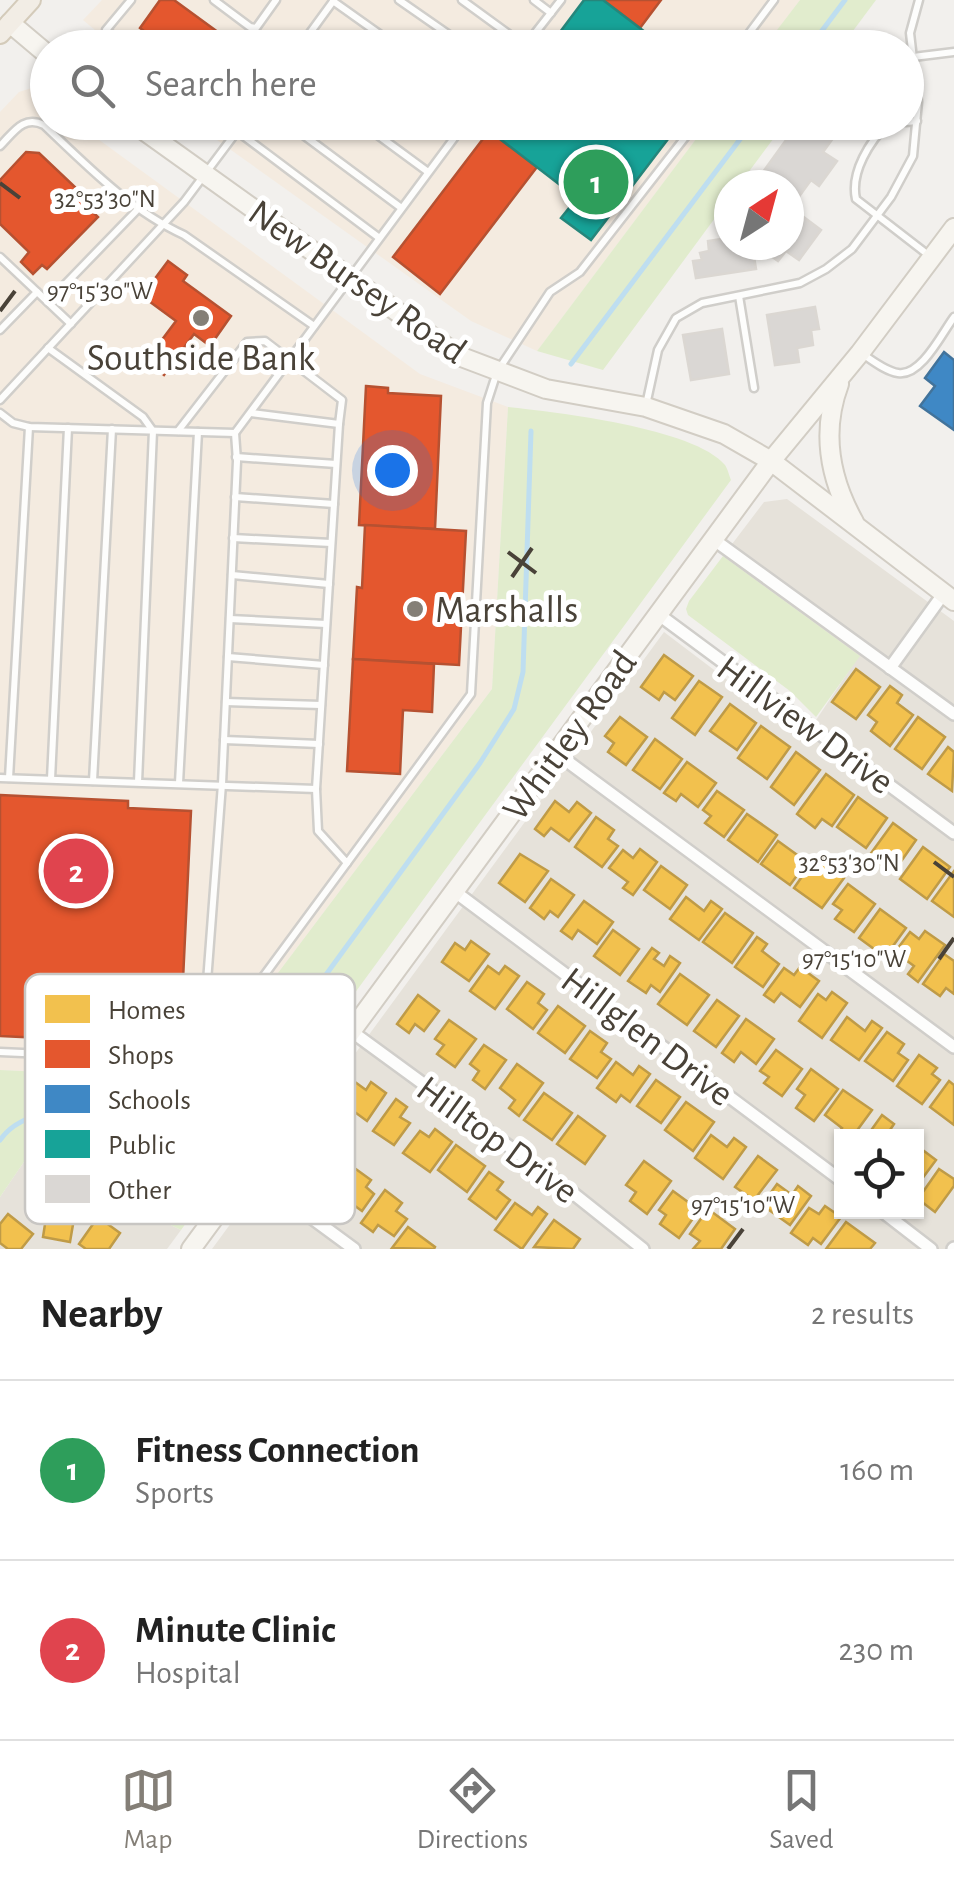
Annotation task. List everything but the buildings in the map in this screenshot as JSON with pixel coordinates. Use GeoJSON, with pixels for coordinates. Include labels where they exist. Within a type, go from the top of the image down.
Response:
{"type":"FeatureCollection","features":[{"type":"Feature","properties":{"kind":"main road"},"geometry":{"type":"LineString","coordinates":[[5,29],[31,0]]}},
{"type":"Feature","properties":{"kind":"street"},"geometry":{"type":"LineString","coordinates":[[5,29],[30,44]]}},
{"type":"Feature","properties":{"kind":"street","name":"New Bursey Road"},"geometry":{"type":"LineString","coordinates":[[157,140],[445,348],[546,390],[646,406],[724,434],[770,461],[949,597]]}},
{"type":"Feature","properties":{"kind":"street","name":"Whitley Road"},"geometry":{"type":"LineString","coordinates":[[355,1027],[770,461],[844,374],[954,228]]}},
{"type":"Feature","properties":{"kind":"street"},"geometry":{"type":"LineString","coordinates":[[844,374],[830,423],[831,466],[841,499],[860,531]]}},
{"type":"Feature","properties":{"kind":"street"},"geometry":{"type":"LineString","coordinates":[[713,539],[954,714]]}},
{"type":"Feature","properties":{"kind":"street"},"geometry":{"type":"LineString","coordinates":[[890,668],[949,597]]}},
{"type":"Feature","properties":{"kind":"street","name":"Hillview Drive"},"geometry":{"type":"LineString","coordinates":[[658,614],[954,833]]}},
{"type":"Feature","properties":{"kind":"street"},"geometry":{"type":"LineString","coordinates":[[556,753],[954,1048]]}},
{"type":"Feature","properties":{"kind":"street","name":"Hillglen Drive"},"geometry":{"type":"LineString","coordinates":[[454,891],[834,1174]]}},
{"type":"Feature","properties":{"kind":"street","name":"Hilltop Drive"},"geometry":{"type":"LineString","coordinates":[[355,1033],[643,1249]]}},
{"type":"Feature","properties":{"kind":"street"},"geometry":{"type":"LineString","coordinates":[[892,1219],[931,1249]]}},
{"type":"Feature","properties":{"kind":"street","name":"Whitley Road"},"geometry":{"type":"LineString","coordinates":[[191,1249],[209,1224]]}},
{"type":"Feature","properties":{"kind":"street"},"geometry":{"type":"LineString","coordinates":[[320,1224],[354,1249]]}},
{"type":"Feature","properties":{"kind":"lane"},"geometry":{"type":"LineString","coordinates":[[106,30],[131,0]]}},
{"type":"Feature","properties":{"kind":"lane"},"geometry":{"type":"LineString","coordinates":[[214,0],[256,28],[276,0]]}},
{"type":"Feature","properties":{"kind":"lane"},"geometry":{"type":"LineString","coordinates":[[312,30],[333,0],[374,30]]}},
{"type":"Feature","properties":{"kind":"lane"},"geometry":{"type":"LineString","coordinates":[[399,0],[442,30]]}},
{"type":"Feature","properties":{"kind":"lane"},"geometry":{"type":"LineString","coordinates":[[462,0],[502,30]]}},
{"type":"Feature","properties":{"kind":"lane"},"geometry":{"type":"LineString","coordinates":[[534,0],[551,12]]}},
{"type":"Feature","properties":{"kind":"lane"},"geometry":{"type":"LineString","coordinates":[[538,30],[561,0]]}},
{"type":"Feature","properties":{"kind":"lane"},"geometry":{"type":"LineString","coordinates":[[752,30],[774,0]]}},
{"type":"Feature","properties":{"kind":"lane"},"geometry":{"type":"LineString","coordinates":[[911,30],[919,0]]}},
{"type":"Feature","properties":{"kind":"lane"},"geometry":{"type":"LineString","coordinates":[[924,56],[954,52]]}},
{"type":"Feature","properties":{"kind":"lane"},"geometry":{"type":"LineString","coordinates":[[0,146],[22,123],[30,122]]}},
{"type":"Feature","properties":{"kind":"lane"},"geometry":{"type":"LineString","coordinates":[[59,140],[163,225],[184,235],[314,326]]}},
{"type":"Feature","properties":{"kind":"lane"},"geometry":{"type":"LineString","coordinates":[[0,400],[163,225],[231,140]]}},
{"type":"Feature","properties":{"kind":"lane"},"geometry":{"type":"LineString","coordinates":[[248,140],[378,238]]}},
{"type":"Feature","properties":{"kind":"lane"},"geometry":{"type":"LineString","coordinates":[[310,140],[400,208]]}},
{"type":"Feature","properties":{"kind":"lane"},"geometry":{"type":"LineString","coordinates":[[384,140],[428,172]]}},
{"type":"Feature","properties":{"kind":"lane"},"geometry":{"type":"LineString","coordinates":[[208,974],[222,784],[235,433],[453,140]]}},
{"type":"Feature","properties":{"kind":"lane"},"geometry":{"type":"LineString","coordinates":[[264,974],[470,694],[487,403],[497,372],[550,292],[580,272],[682,140]]}},
{"type":"Feature","properties":{"kind":"lane"},"geometry":{"type":"LineString","coordinates":[[873,140],[852,184],[856,199],[932,258]]}},
{"type":"Feature","properties":{"kind":"lane"},"geometry":{"type":"LineString","coordinates":[[646,406],[658,350],[676,318],[702,304],[800,283],[826,270],[852,249],[892,197],[912,156],[914,140]]}},
{"type":"Feature","properties":{"kind":"lane"},"geometry":{"type":"LineString","coordinates":[[48,302],[140,207]]}},
{"type":"Feature","properties":{"kind":"lane"},"geometry":{"type":"LineString","coordinates":[[0,258],[71,324]]}},
{"type":"Feature","properties":{"kind":"lane"},"geometry":{"type":"LineString","coordinates":[[0,330],[37,292]]}},
{"type":"Feature","properties":{"kind":"lane"},"geometry":{"type":"LineString","coordinates":[[740,296],[754,388]]}},
{"type":"Feature","properties":{"kind":"lane"},"geometry":{"type":"LineString","coordinates":[[860,353],[904,374],[916,368],[954,317]]}},
{"type":"Feature","properties":{"kind":"lane"},"geometry":{"type":"LineString","coordinates":[[178,431],[247,342],[265,341],[342,400],[316,789],[318,830],[346,862]]}},
{"type":"Feature","properties":{"kind":"lane"},"geometry":{"type":"LineString","coordinates":[[48,348],[144,416],[153,431],[138,782]]}},
{"type":"Feature","properties":{"kind":"lane"},"geometry":{"type":"LineString","coordinates":[[0,413],[29,427],[235,433]]}},
{"type":"Feature","properties":{"kind":"lane"},"geometry":{"type":"LineString","coordinates":[[251,413],[338,424]]}},
{"type":"Feature","properties":{"kind":"lane"},"geometry":{"type":"LineString","coordinates":[[29,427],[4,778],[316,789]]}},
{"type":"Feature","properties":{"kind":"lane"},"geometry":{"type":"LineString","coordinates":[[51,779],[68,428]]}},
{"type":"Feature","properties":{"kind":"lane"},"geometry":{"type":"LineString","coordinates":[[93,781],[112,430]]}},
{"type":"Feature","properties":{"kind":"lane"},"geometry":{"type":"LineString","coordinates":[[179,783],[198,432]]}},
{"type":"Feature","properties":{"kind":"lane"},"geometry":{"type":"LineString","coordinates":[[236,457],[336,464]]}},
{"type":"Feature","properties":{"kind":"lane"},"geometry":{"type":"LineString","coordinates":[[235,497],[334,504]]}},
{"type":"Feature","properties":{"kind":"lane"},"geometry":{"type":"LineString","coordinates":[[234,538],[331,543]]}},
{"type":"Feature","properties":{"kind":"lane"},"geometry":{"type":"LineString","coordinates":[[232,575],[329,584]]}},
{"type":"Feature","properties":{"kind":"lane"},"geometry":{"type":"LineString","coordinates":[[230,619],[326,624]]}},
{"type":"Feature","properties":{"kind":"lane"},"geometry":{"type":"LineString","coordinates":[[228,657],[324,665]]}},
{"type":"Feature","properties":{"kind":"lane"},"geometry":{"type":"LineString","coordinates":[[226,702],[321,706]]}},
{"type":"Feature","properties":{"kind":"lane"},"geometry":{"type":"LineString","coordinates":[[224,740],[319,744]]}},
{"type":"Feature","properties":{"kind":"lane"},"geometry":{"type":"LineString","coordinates":[[0,1052],[25,1053]]}},
{"type":"Feature","properties":{"kind":"shaded area"},"geometry":{"type":"Polygon","coordinates":[[[102,0],[800,0],[778,30],[95,30],[83,20],[102,0]]]}},
{"type":"Feature","properties":{"kind":"shaded area"},"geometry":{"type":"Polygon","coordinates":[[[30,89],[30,140],[99,140],[420,374],[508,407],[492,689],[277,974],[25,974],[25,1071],[0,1070],[0,112],[19,92],[30,89]]]}},
{"type":"Feature","properties":{"kind":"shaded area"},"geometry":{"type":"Polygon","coordinates":[[[217,140],[695,140],[537,351],[471,321],[217,140]]]}},
{"type":"Feature","properties":{"kind":"shaded area"},"geometry":{"type":"Polygon","coordinates":[[[787,499],[954,621],[954,1249],[212,1249],[230,1224],[355,1224],[355,1054],[664,632],[804,738],[859,656],[723,556],[764,502],[787,499]]]}},
{"type":"Feature","properties":{"kind":"shaded area"},"geometry":{"type":"Polygon","coordinates":[[[25,1160],[25,1224],[169,1224],[181,1230],[167,1249],[0,1249],[0,1197],[25,1160]]]}},
{"type":"Feature","properties":{"kind":"green space"},"geometry":{"type":"Polygon","coordinates":[[[800,0],[876,0],[854,30],[777,30],[800,0]]]}},
{"type":"Feature","properties":{"kind":"green space"},"geometry":{"type":"Polygon","coordinates":[[[695,140],[772,140],[750,170],[714,170],[714,219],[603,370],[537,351],[695,140]]]}},
{"type":"Feature","properties":{"kind":"green space"},"geometry":{"type":"Polygon","coordinates":[[[508,407],[656,432],[709,452],[725,465],[731,480],[355,993],[355,974],[277,974],[492,689],[508,407]]]}},
{"type":"Feature","properties":{"kind":"green space"},"geometry":{"type":"Polygon","coordinates":[[[723,556],[860,656],[816,717],[790,691],[688,615],[689,601],[723,556]]]}},
{"type":"Feature","properties":{"kind":"green space"},"geometry":{"type":"Polygon","coordinates":[[[0,1070],[25,1071],[25,1160],[0,1197],[0,1070]]]}},
{"type":"Feature","properties":{"kind":"waterway"},"geometry":{"type":"LineString","coordinates":[[822,30],[845,0]]}},
{"type":"Feature","properties":{"kind":"waterway"},"geometry":{"type":"LineString","coordinates":[[571,364],[739,140]]}},
{"type":"Feature","properties":{"kind":"waterway"},"geometry":{"type":"LineString","coordinates":[[326,974],[480,763],[514,709],[523,672],[531,431]]}},
{"type":"Feature","properties":{"kind":"waterway"},"geometry":{"type":"LineString","coordinates":[[0,1140],[25,1121]]}},
{"type":"Feature","properties":{"kind":"place","name":"Fitness Connection"},"geometry":{"type":"Point","coordinates":[596,182]}},
{"type":"Feature","properties":{"kind":"place","name":"Southside Bank"},"geometry":{"type":"Point","coordinates":[201,318]}},
{"type":"Feature","properties":{"kind":"place","name":"Marshalls"},"geometry":{"type":"Point","coordinates":[415,609]}},
{"type":"Feature","properties":{"kind":"place","name":"Minute Clinic"},"geometry":{"type":"Point","coordinates":[76,871]}}]}
